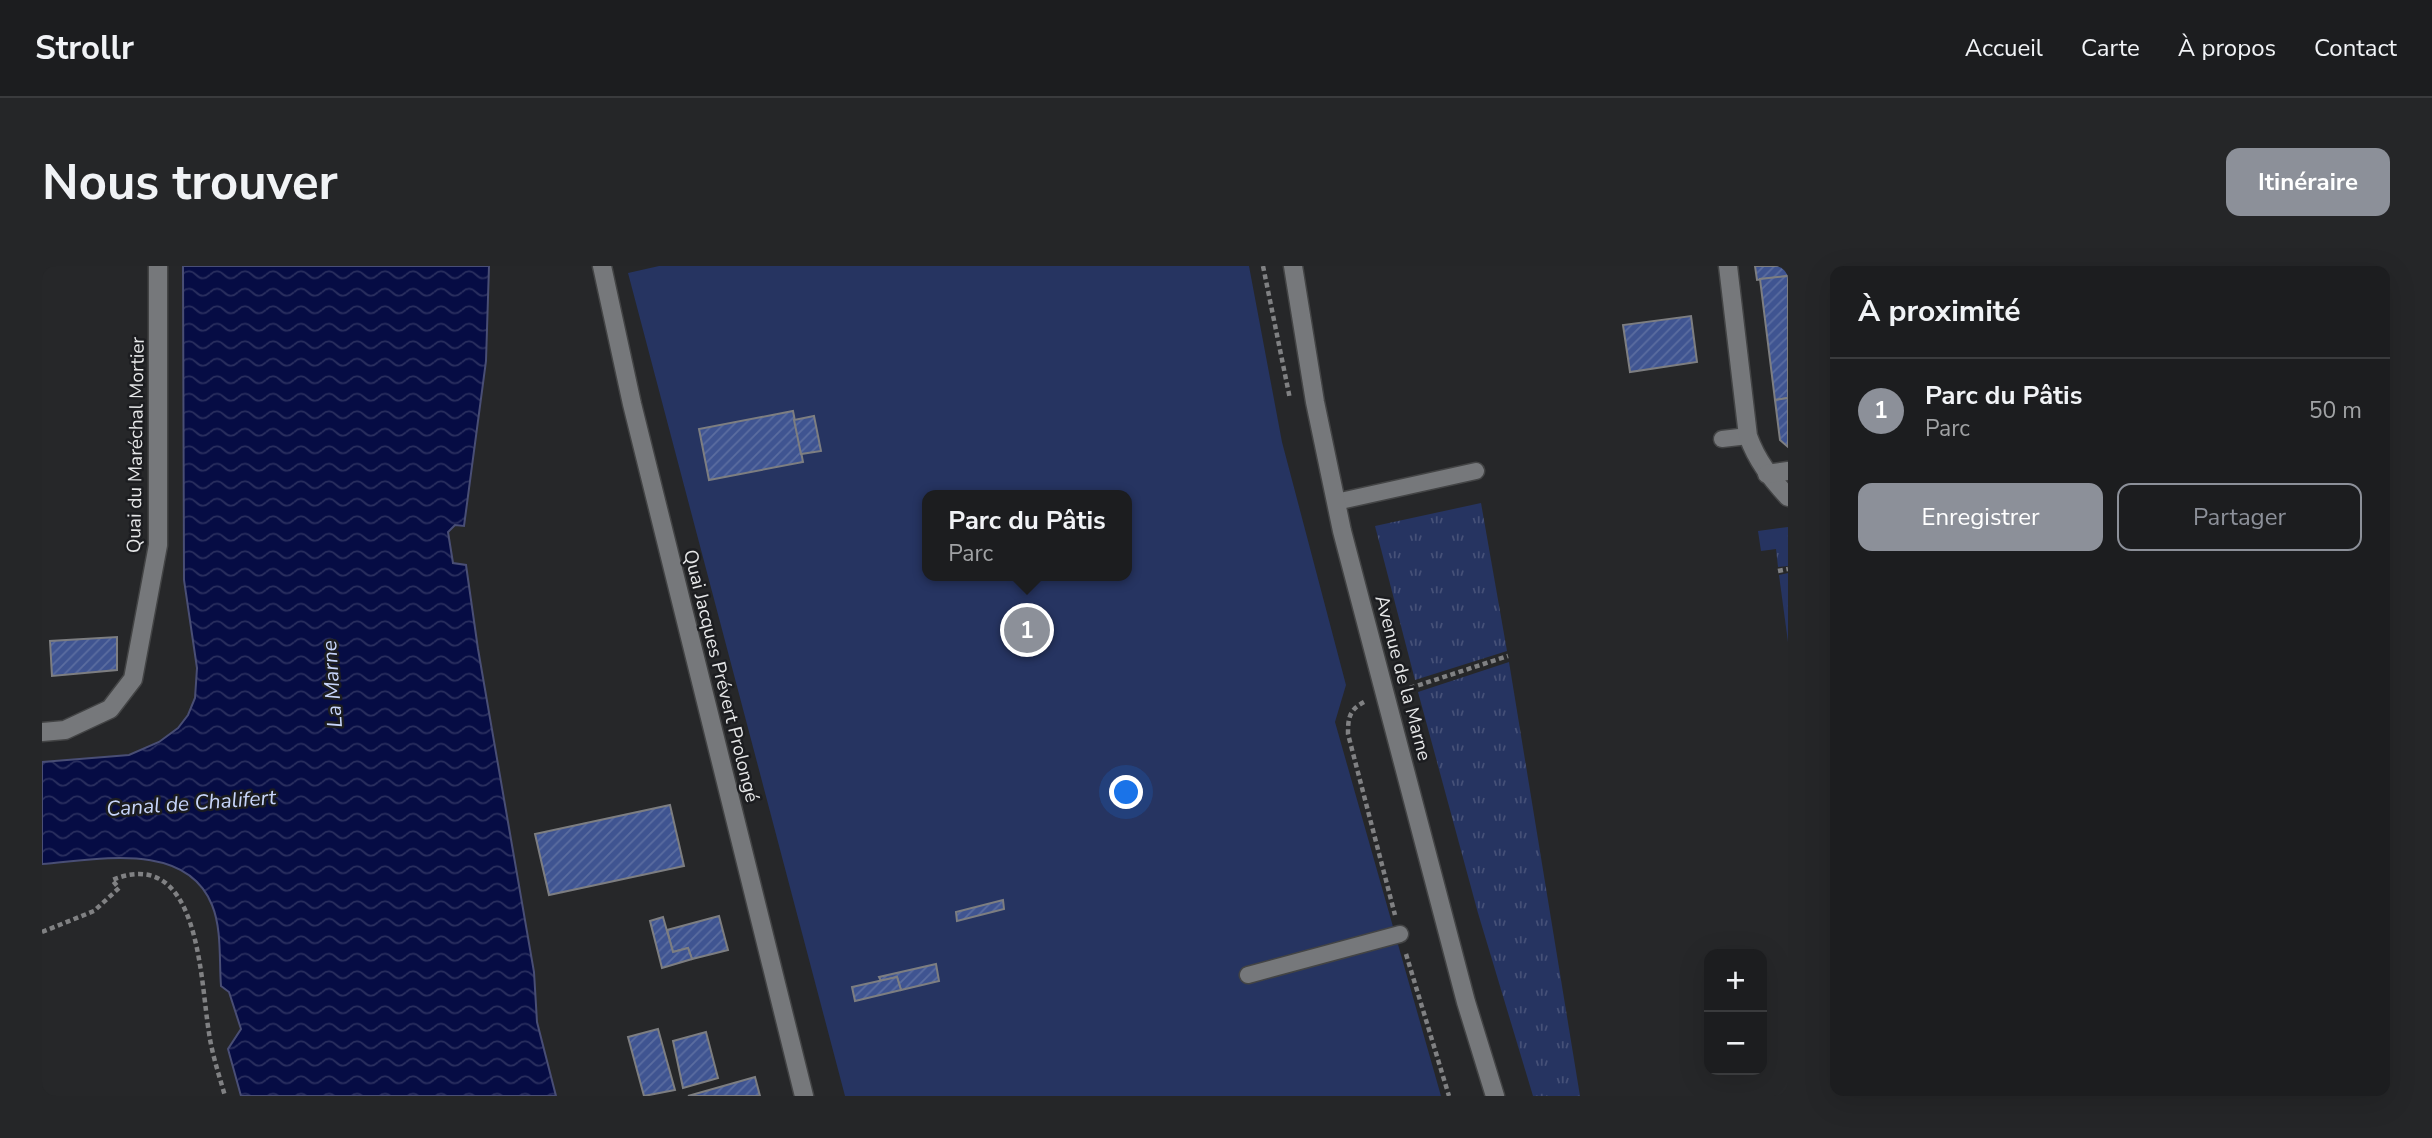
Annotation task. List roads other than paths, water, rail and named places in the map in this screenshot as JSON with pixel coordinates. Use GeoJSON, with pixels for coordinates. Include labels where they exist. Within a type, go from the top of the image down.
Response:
{"type":"FeatureCollection","features":[{"type":"Feature","properties":{"kind":"street","name":"Quai du Maréchal Mortier"},"geometry":{"type":"LineString","coordinates":[[42,732],[65,730],[110,709],[133,679],[158,545],[158,266]]}},
{"type":"Feature","properties":{"kind":"street","name":"Quai Jacques Prévert Prolongé"},"geometry":{"type":"LineString","coordinates":[[602,266],[632,404],[804,1096]]}},
{"type":"Feature","properties":{"kind":"street","name":"Avenue de la Marne"},"geometry":{"type":"LineString","coordinates":[[1293,266],[1315,402],[1336,502],[1466,1002],[1495,1096]]}},
{"type":"Feature","properties":{"kind":"street"},"geometry":{"type":"LineString","coordinates":[[1728,266],[1748,436],[1755,456],[1788,497]]}},
{"type":"Feature","properties":{"kind":"street"},"geometry":{"type":"LineString","coordinates":[[1767,474],[1788,471]]}},
{"type":"Feature","properties":{"kind":"lane"},"geometry":{"type":"LineString","coordinates":[[1722,439],[1748,436]]}},
{"type":"Feature","properties":{"kind":"lane"},"geometry":{"type":"LineString","coordinates":[[1336,502],[1476,471]]}},
{"type":"Feature","properties":{"kind":"lane"},"geometry":{"type":"LineString","coordinates":[[1248,975],[1400,934]]}},
{"type":"Feature","properties":{"kind":"water"},"geometry":{"type":"Polygon","coordinates":[[[183,266],[489,266],[486,361],[464,526],[455,525],[448,532],[453,563],[466,565],[534,972],[537,1022],[556,1096],[241,1096],[228,1049],[241,1029],[229,992],[221,986],[215,914],[199,884],[182,871],[161,862],[138,859],[113,858],[42,864],[42,762],[129,755],[159,742],[178,728],[188,715],[195,698],[197,668],[184,580],[183,266]]]}},
{"type":"Feature","properties":{"kind":"place","name":"Parc du Pâtis"},"geometry":{"type":"Point","coordinates":[1027,630]}},
{"type":"Feature","properties":{"kind":"water label","name":"La Marne"},"geometry":{"type":"Point","coordinates":[332,684]}},
{"type":"Feature","properties":{"kind":"water label","name":"Canal de Chalifert"},"geometry":{"type":"Point","coordinates":[191,803]}}]}
